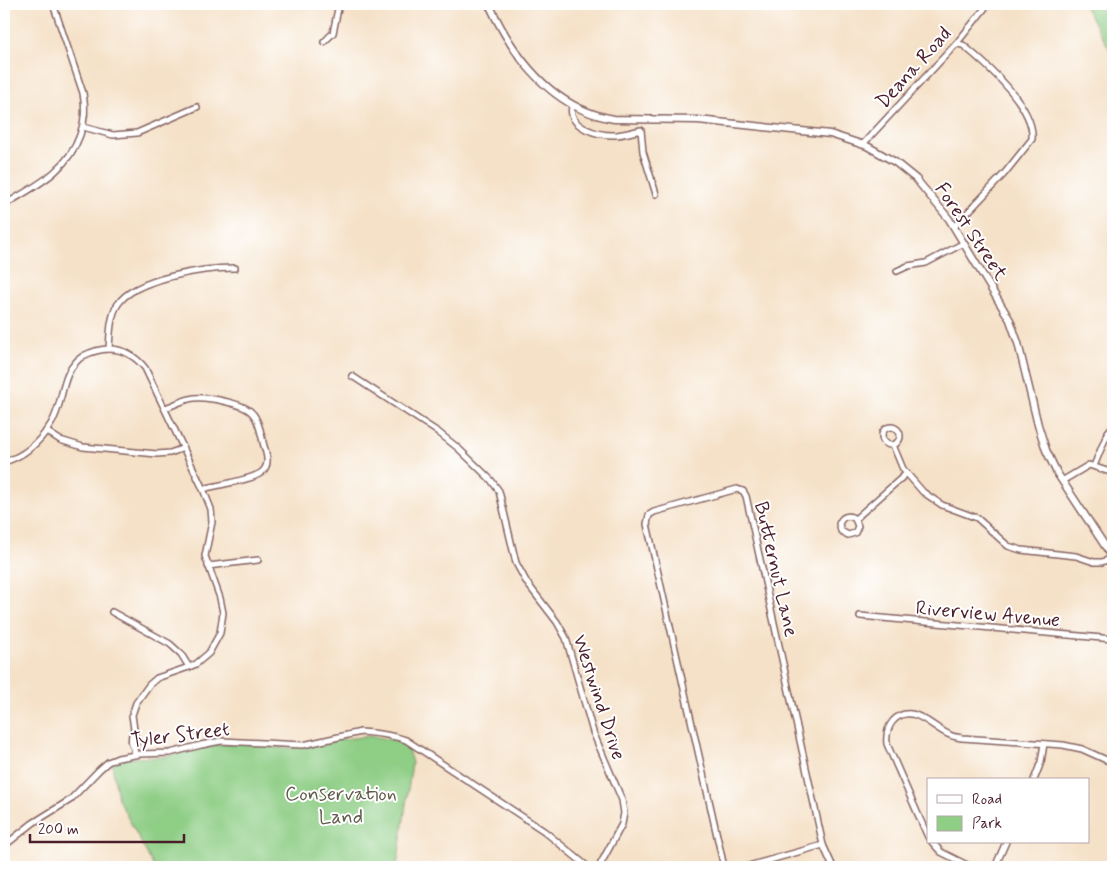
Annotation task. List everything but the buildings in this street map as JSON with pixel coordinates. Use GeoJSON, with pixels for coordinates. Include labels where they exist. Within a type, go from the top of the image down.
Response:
{"type":"FeatureCollection","features":[{"type":"Feature","properties":{"kind":"street"},"geometry":{"type":"LineString","coordinates":[[4,205],[48,178],[64,164],[74,150],[82,127],[85,108],[83,93],[53,4]]}},
{"type":"Feature","properties":{"kind":"street"},"geometry":{"type":"LineString","coordinates":[[324,42],[333,32],[339,4]]}},
{"type":"Feature","properties":{"kind":"street","name":"Forest Street"},"geometry":{"type":"LineString","coordinates":[[489,4],[515,52],[548,88],[572,106],[602,117],[639,121],[687,119],[830,134],[863,144],[895,162],[916,179],[939,205],[954,227],[1010,320],[1018,343],[1041,437],[1062,480],[1113,558]]}},
{"type":"Feature","properties":{"kind":"street","name":"Deana Road"},"geometry":{"type":"LineString","coordinates":[[863,144],[956,44],[985,8]]}},
{"type":"Feature","properties":{"kind":"street"},"geometry":{"type":"LineString","coordinates":[[954,227],[1004,174],[1032,138],[1032,132],[1020,104],[1000,78],[963,45],[956,44]]}},
{"type":"Feature","properties":{"kind":"street"},"geometry":{"type":"LineString","coordinates":[[572,106],[572,117],[579,124],[590,130],[617,135],[641,130]]}},
{"type":"Feature","properties":{"kind":"street"},"geometry":{"type":"LineString","coordinates":[[82,127],[113,134],[137,133],[197,108]]}},
{"type":"Feature","properties":{"kind":"street"},"geometry":{"type":"LineString","coordinates":[[639,121],[644,152],[656,194]]}},
{"type":"Feature","properties":{"kind":"street"},"geometry":{"type":"LineString","coordinates":[[896,271],[926,262],[964,243]]}},
{"type":"Feature","properties":{"kind":"street"},"geometry":{"type":"LineString","coordinates":[[109,349],[113,316],[117,305],[124,296],[133,290],[150,283],[190,273],[221,268],[235,268]]}},
{"type":"Feature","properties":{"kind":"street"},"geometry":{"type":"LineString","coordinates":[[4,462],[28,450],[46,431],[56,416],[65,380],[72,366],[88,354],[109,349],[129,354],[142,364],[203,489],[212,518],[205,552],[222,606],[222,627],[217,640],[208,653],[196,664],[162,675],[149,685],[133,709],[133,731],[131,737],[135,754]]}},
{"type":"Feature","properties":{"kind":"street","name":"Westwind Drive"},"geometry":{"type":"LineString","coordinates":[[352,376],[438,432],[458,448],[500,491],[516,563],[527,583],[557,622],[566,638],[593,732],[622,800],[624,813],[622,824],[599,867]]}},
{"type":"Feature","properties":{"kind":"street"},"geometry":{"type":"LineString","coordinates":[[165,408],[189,399],[198,398],[242,406],[248,409],[255,417],[267,455],[267,463],[264,470],[250,478],[203,489]]}},
{"type":"Feature","properties":{"kind":"street"},"geometry":{"type":"LineString","coordinates":[[1094,466],[1108,432],[1113,426]]}},
{"type":"Feature","properties":{"kind":"street"},"geometry":{"type":"LineString","coordinates":[[46,431],[60,440],[83,447],[157,454],[170,453],[184,448]]}},
{"type":"Feature","properties":{"kind":"street"},"geometry":{"type":"LineString","coordinates":[[892,445],[898,462],[917,487],[930,498],[948,508],[976,518],[1012,548],[1076,556],[1094,562],[1102,562],[1113,558]]}},
{"type":"Feature","properties":{"kind":"street"},"geometry":{"type":"LineString","coordinates":[[1062,480],[1084,466],[1094,466],[1113,473]]}},
{"type":"Feature","properties":{"kind":"street"},"geometry":{"type":"LineString","coordinates":[[855,519],[906,474]]}},
{"type":"Feature","properties":{"kind":"street","name":"Butternut Lane"},"geometry":{"type":"LineString","coordinates":[[724,867],[647,524],[649,515],[654,512],[740,489],[746,496],[823,845],[833,867]]}},
{"type":"Feature","properties":{"kind":"street"},"geometry":{"type":"LineString","coordinates":[[208,566],[258,560]]}},
{"type":"Feature","properties":{"kind":"street"},"geometry":{"type":"LineString","coordinates":[[112,612],[170,644],[182,654],[188,667]]}},
{"type":"Feature","properties":{"kind":"street","name":"Riverview Avenue"},"geometry":{"type":"LineString","coordinates":[[860,616],[1113,639]]}},
{"type":"Feature","properties":{"kind":"street"},"geometry":{"type":"LineString","coordinates":[[927,835],[887,744],[888,729],[897,717],[906,714],[917,715],[950,736],[1082,749],[1113,763]]}},
{"type":"Feature","properties":{"kind":"street","name":"Tyler Street"},"geometry":{"type":"LineString","coordinates":[[4,846],[33,823],[70,800],[108,762],[118,758],[135,754],[170,753],[222,741],[303,745],[362,732],[394,736],[410,743],[544,831],[588,867]]}},
{"type":"Feature","properties":{"kind":"street"},"geometry":{"type":"LineString","coordinates":[[1035,778],[1041,762],[1044,744]]}},
{"type":"Feature","properties":{"kind":"street"},"geometry":{"type":"LineString","coordinates":[[934,844],[942,852],[971,867]]}},
{"type":"Feature","properties":{"kind":"street"},"geometry":{"type":"LineString","coordinates":[[995,867],[1005,844]]}},
{"type":"Feature","properties":{"kind":"street"},"geometry":{"type":"LineString","coordinates":[[745,867],[823,845]]}},
{"type":"Feature","properties":{"kind":"street"},"geometry":{"type":"LineString","coordinates":[[1109,867],[1113,859]]}},
{"type":"Feature","properties":{"kind":"green space"},"geometry":{"type":"Polygon","coordinates":[[[1083,4],[1113,4],[1113,55],[1083,4]]]}},
{"type":"Feature","properties":{"kind":"green space","name":"Conservation Land"},"geometry":{"type":"Polygon","coordinates":[[[372,736],[398,741],[407,746],[412,763],[397,867],[154,867],[118,799],[112,764],[127,758],[163,757],[216,745],[243,743],[294,748],[372,736]]]}}]}
